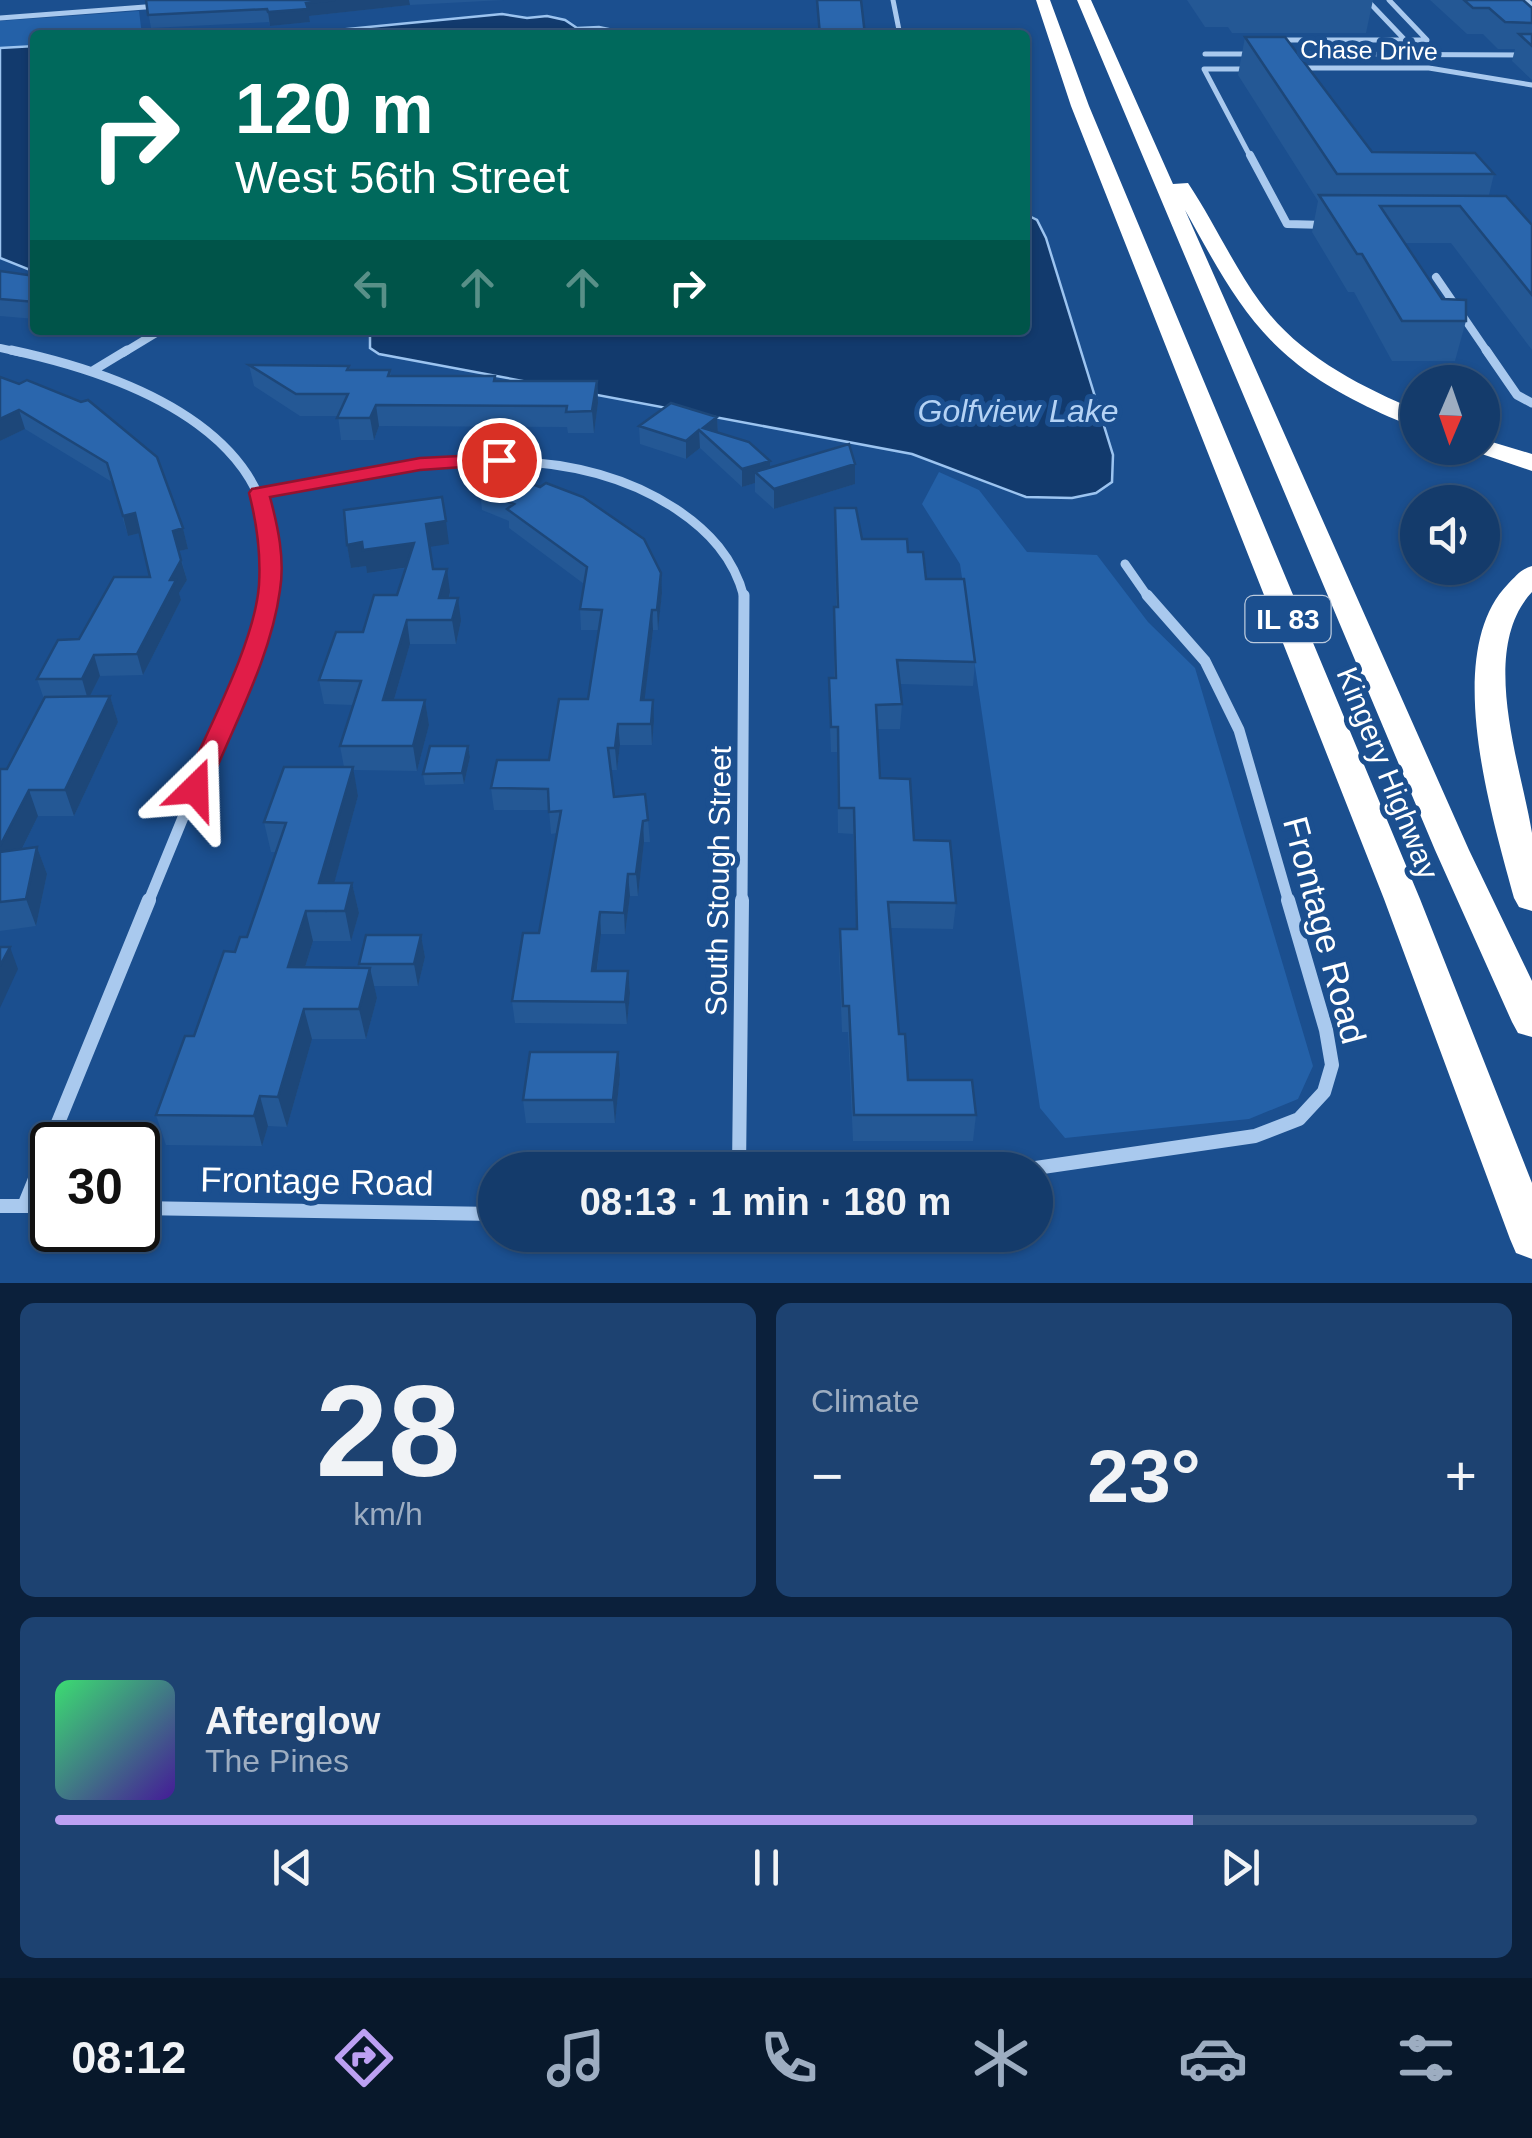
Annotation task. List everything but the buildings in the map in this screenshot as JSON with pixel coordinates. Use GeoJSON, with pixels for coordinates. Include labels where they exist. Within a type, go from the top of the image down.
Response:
{"type":"FeatureCollection","features":[{"type":"Feature","properties":{"kind":"highway","name":"Kingery Highway"},"geometry":{"type":"LineString","coordinates":[[1043,0],[1080,106],[1402,899],[1532,1239]]}},
{"type":"Feature","properties":{"kind":"highway","name":"Kingery Highway"},"geometry":{"type":"LineString","coordinates":[[1084,0],[1452,850],[1532,1022]]}},
{"type":"Feature","properties":{"kind":"highway"},"geometry":{"type":"LineString","coordinates":[[1129,106],[1270,330],[1366,398],[1400,412]]}},
{"type":"Feature","properties":{"kind":"highway"},"geometry":{"type":"LineString","coordinates":[[1500,452],[1532,463]]}},
{"type":"Feature","properties":{"kind":"highway"},"geometry":{"type":"LineString","coordinates":[[1532,575],[1519,584],[1498,618],[1490,676],[1507,810],[1532,898]]}},
{"type":"Feature","properties":{"kind":"street"},"geometry":{"type":"LineString","coordinates":[[894,0],[899,30]]}},
{"type":"Feature","properties":{"kind":"street"},"geometry":{"type":"LineString","coordinates":[[1368,0],[1405,40]]}},
{"type":"Feature","properties":{"kind":"street"},"geometry":{"type":"LineString","coordinates":[[1260,40],[1427,40],[1389,0]]}},
{"type":"Feature","properties":{"kind":"street"},"geometry":{"type":"LineString","coordinates":[[0,18],[170,5]]}},
{"type":"Feature","properties":{"kind":"street"},"geometry":{"type":"LineString","coordinates":[[1236,53],[1242,40]]}},
{"type":"Feature","properties":{"kind":"street"},"geometry":{"type":"LineString","coordinates":[[1204,54],[1255,54]]}},
{"type":"Feature","properties":{"kind":"street"},"geometry":{"type":"LineString","coordinates":[[1274,54],[1532,55]]}},
{"type":"Feature","properties":{"kind":"street","name":"Chase Drive"},"geometry":{"type":"LineString","coordinates":[[1260,68],[1204,68],[1287,224],[1346,225]]}},
{"type":"Feature","properties":{"kind":"street","name":"Chase Drive"},"geometry":{"type":"LineString","coordinates":[[1279,68],[1429,68],[1532,85]]}},
{"type":"Feature","properties":{"kind":"street"},"geometry":{"type":"LineString","coordinates":[[1436,277],[1517,395],[1532,403]]}},
{"type":"Feature","properties":{"kind":"street"},"geometry":{"type":"LineString","coordinates":[[94,370],[153,335]]}},
{"type":"Feature","properties":{"kind":"street"},"geometry":{"type":"LineString","coordinates":[[0,348],[94,370],[150,392],[200,420],[259,493],[272,560],[262,623],[24,1206]]}},
{"type":"Feature","properties":{"kind":"street","name":"South Stough Street"},"geometry":{"type":"LineString","coordinates":[[259,493],[460,460],[541,463],[634,487],[677,506],[723,549],[744,593],[739,1152]]}},
{"type":"Feature","properties":{"kind":"street","name":"Frontage Road"},"geometry":{"type":"LineString","coordinates":[[1053,1165],[1255,1136],[1300,1118],[1324,1092],[1332,1065],[1326,1030],[1239,730],[1205,660],[1156,608],[1125,564]]}},
{"type":"Feature","properties":{"kind":"street"},"geometry":{"type":"LineString","coordinates":[[0,1206],[30,1206]]}},
{"type":"Feature","properties":{"kind":"street","name":"Frontage Road"},"geometry":{"type":"LineString","coordinates":[[160,1208],[478,1214]]}},
{"type":"Feature","properties":{"kind":"shaded area"},"geometry":{"type":"Polygon","coordinates":[[[139,11],[141,30],[30,30],[30,46],[0,48],[0,21],[139,11]]]}},
{"type":"Feature","properties":{"kind":"shaded area"},"geometry":{"type":"Polygon","coordinates":[[[939,472],[979,490],[1027,552],[1097,555],[1148,622],[1195,668],[1313,1066],[1298,1099],[1249,1119],[1065,1138],[1040,1108],[960,564],[922,504],[939,472]]]}},
{"type":"Feature","properties":{"kind":"water"},"geometry":{"type":"Polygon","coordinates":[[[502,14],[547,16],[577,28],[613,30],[337,30],[502,14]]]}},
{"type":"Feature","properties":{"kind":"water"},"geometry":{"type":"Polygon","coordinates":[[[30,46],[30,270],[0,258],[0,48],[30,46]]]}},
{"type":"Feature","properties":{"kind":"water","name":"Golfview Lake"},"geometry":{"type":"Polygon","coordinates":[[[1030,216],[1037,220],[1046,238],[1113,455],[1112,482],[1096,493],[1072,498],[1026,497],[912,454],[379,354],[370,348],[370,336],[1030,335],[1030,216]]]}},
{"type":"Feature","properties":{"kind":"route"},"geometry":{"type":"LineString","coordinates":[[195,789],[262,623],[270,590],[270,532],[259,493],[420,464],[499,460]]}}]}
